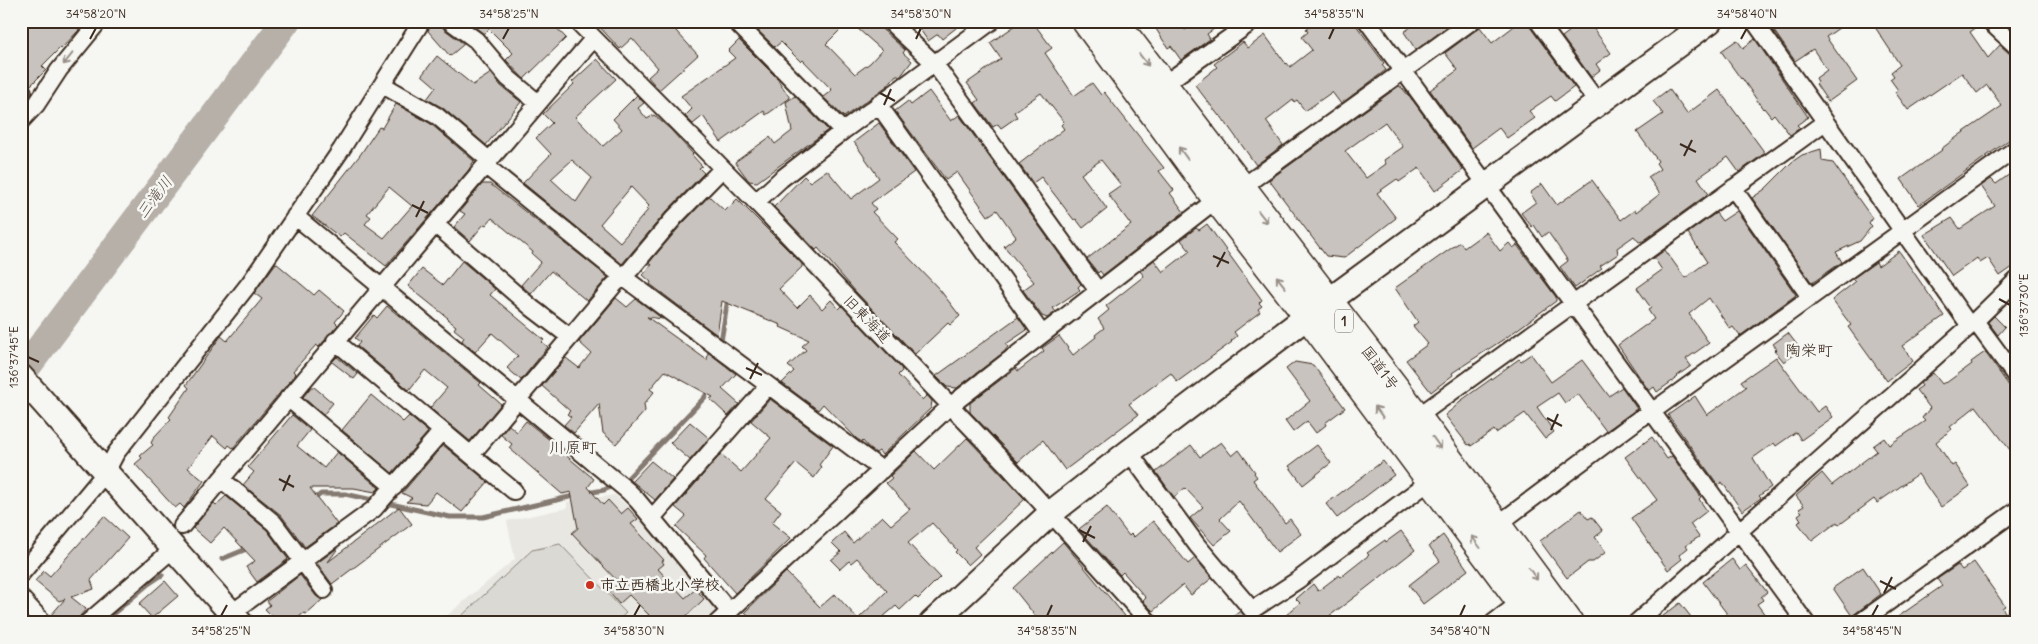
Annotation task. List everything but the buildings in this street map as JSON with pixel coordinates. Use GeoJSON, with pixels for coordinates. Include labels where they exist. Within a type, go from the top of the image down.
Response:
{"type":"FeatureCollection","features":[{"type":"Feature","properties":{"kind":"highway","name":"国道1号"},"geometry":{"type":"LineString","coordinates":[[1086,21],[1229,194],[1318,309],[1430,481],[1512,617]]}},
{"type":"Feature","properties":{"kind":"highway","name":"国道1号"},"geometry":{"type":"LineString","coordinates":[[1114,21],[1163,85],[1229,194]]}},
{"type":"Feature","properties":{"kind":"highway","name":"国道1号"},"geometry":{"type":"LineString","coordinates":[[1318,309],[1417,417],[1569,623]]}},
{"type":"Feature","properties":{"kind":"street"},"geometry":{"type":"LineString","coordinates":[[21,121],[36,105],[59,70],[99,21]]}},
{"type":"Feature","properties":{"kind":"street"},"geometry":{"type":"LineString","coordinates":[[21,574],[249,284],[383,85],[422,21]]}},
{"type":"Feature","properties":{"kind":"street"},"geometry":{"type":"LineString","coordinates":[[450,21],[476,40],[508,78],[538,103]]}},
{"type":"Feature","properties":{"kind":"street"},"geometry":{"type":"LineString","coordinates":[[734,21],[843,131]]}},
{"type":"Feature","properties":{"kind":"street"},"geometry":{"type":"LineString","coordinates":[[889,21],[934,63],[1098,291]]}},
{"type":"Feature","properties":{"kind":"street"},"geometry":{"type":"LineString","coordinates":[[756,202],[781,179],[878,104],[992,21]]}},
{"type":"Feature","properties":{"kind":"street"},"geometry":{"type":"LineString","coordinates":[[1163,85],[1253,21]]}},
{"type":"Feature","properties":{"kind":"street"},"geometry":{"type":"LineString","coordinates":[[1367,21],[1806,623]]}},
{"type":"Feature","properties":{"kind":"street"},"geometry":{"type":"LineString","coordinates":[[717,623],[950,406],[1098,291],[1229,194],[1472,21]]}},
{"type":"Feature","properties":{"kind":"street"},"geometry":{"type":"LineString","coordinates":[[1538,21],[1598,103]]}},
{"type":"Feature","properties":{"kind":"street"},"geometry":{"type":"LineString","coordinates":[[932,623],[1051,513],[1129,452],[1318,309],[1710,21]]}},
{"type":"Feature","properties":{"kind":"street"},"geometry":{"type":"LineString","coordinates":[[1754,21],[1902,230],[1972,323],[2017,378]]}},
{"type":"Feature","properties":{"kind":"street"},"geometry":{"type":"LineString","coordinates":[[1989,21],[2017,47]]}},
{"type":"Feature","properties":{"kind":"street","name":"旧東海道"},"geometry":{"type":"LineString","coordinates":[[582,23],[594,38],[756,202],[1007,465],[1145,621]]}},
{"type":"Feature","properties":{"kind":"street"},"geometry":{"type":"LineString","coordinates":[[182,526],[335,341],[383,288],[594,38]]}},
{"type":"Feature","properties":{"kind":"street"},"geometry":{"type":"LineString","coordinates":[[383,85],[437,116],[488,163],[623,277],[882,470]]}},
{"type":"Feature","properties":{"kind":"street"},"geometry":{"type":"LineString","coordinates":[[878,104],[1042,334]]}},
{"type":"Feature","properties":{"kind":"street"},"geometry":{"type":"LineString","coordinates":[[1417,417],[1825,122]]}},
{"type":"Feature","properties":{"kind":"street"},"geometry":{"type":"LineString","coordinates":[[1497,525],[1639,419],[1653,412],[2017,148]]}},
{"type":"Feature","properties":{"kind":"street"},"geometry":{"type":"LineString","coordinates":[[471,455],[614,285],[674,218],[722,169]]}},
{"type":"Feature","properties":{"kind":"street"},"geometry":{"type":"LineString","coordinates":[[1732,188],[1810,297]]}},
{"type":"Feature","properties":{"kind":"street"},"geometry":{"type":"LineString","coordinates":[[295,216],[628,491],[729,611]]}},
{"type":"Feature","properties":{"kind":"street"},"geometry":{"type":"LineString","coordinates":[[436,225],[532,308],[570,337]]}},
{"type":"Feature","properties":{"kind":"street"},"geometry":{"type":"LineString","coordinates":[[1636,623],[1972,323],[2017,280]]}},
{"type":"Feature","properties":{"kind":"street"},"geometry":{"type":"LineString","coordinates":[[335,341],[514,491]]}},
{"type":"Feature","properties":{"kind":"street"},"geometry":{"type":"LineString","coordinates":[[21,377],[104,469],[230,619],[302,560],[374,510],[442,431]]}},
{"type":"Feature","properties":{"kind":"street"},"geometry":{"type":"LineString","coordinates":[[652,518],[768,386]]}},
{"type":"Feature","properties":{"kind":"street"},"geometry":{"type":"LineString","coordinates":[[288,398],[391,490]]}},
{"type":"Feature","properties":{"kind":"street"},"geometry":{"type":"LineString","coordinates":[[1129,452],[1197,546],[1252,610],[1298,580],[1430,481]]}},
{"type":"Feature","properties":{"kind":"street"},"geometry":{"type":"LineString","coordinates":[[221,479],[279,529],[324,590]]}},
{"type":"Feature","properties":{"kind":"street"},"geometry":{"type":"LineString","coordinates":[[1859,623],[2017,510]]}},
{"type":"Feature","properties":{"kind":"street"},"geometry":{"type":"LineString","coordinates":[[87,623],[165,556]]}},
{"type":"Feature","properties":{"kind":"street"},"geometry":{"type":"LineString","coordinates":[[21,598],[44,623]]}},
{"type":"Feature","properties":{"kind":"street"},"geometry":{"type":"LineString","coordinates":[[2013,623],[2017,613]]}},
{"type":"Feature","properties":{"kind":"shaded area","name":"市立西橋北小学校"},"geometry":{"type":"Polygon","coordinates":[[[615,495],[633,511],[718,611],[705,623],[438,623],[515,559],[507,521],[567,508],[567,502],[615,495]]]}},
{"type":"Feature","properties":{"kind":"shaded area"},"geometry":{"type":"Polygon","coordinates":[[[560,544],[626,613],[615,623],[454,623],[532,550],[560,544]]]}},
{"type":"Feature","properties":{"kind":"waterway","name":"三滝川"},"geometry":{"type":"LineString","coordinates":[[21,374],[286,21]]}},
{"type":"Feature","properties":{"kind":"waterway"},"geometry":{"type":"LineString","coordinates":[[717,366],[728,298]]}},
{"type":"Feature","properties":{"kind":"waterway"},"geometry":{"type":"LineString","coordinates":[[587,493],[604,490],[626,480],[705,397],[709,388]]}},
{"type":"Feature","properties":{"kind":"waterway"},"geometry":{"type":"LineString","coordinates":[[311,501],[321,494],[345,494],[450,517],[483,517],[578,495]]}},
{"type":"Feature","properties":{"kind":"waterway"},"geometry":{"type":"LineString","coordinates":[[222,559],[249,548]]}},
{"type":"Feature","properties":{"kind":"waterway"},"geometry":{"type":"LineString","coordinates":[[102,623],[147,585],[162,575]]}},
{"type":"Feature","properties":{"kind":"place","name":"市立西橋北小学校"},"geometry":{"type":"Point","coordinates":[590,585]}},
{"type":"Feature","properties":{"kind":"district","name":"陶栄町"},"geometry":{"type":"Point","coordinates":[1809,350]}},
{"type":"Feature","properties":{"kind":"district","name":"川原町"},"geometry":{"type":"Point","coordinates":[573,447]}}]}
